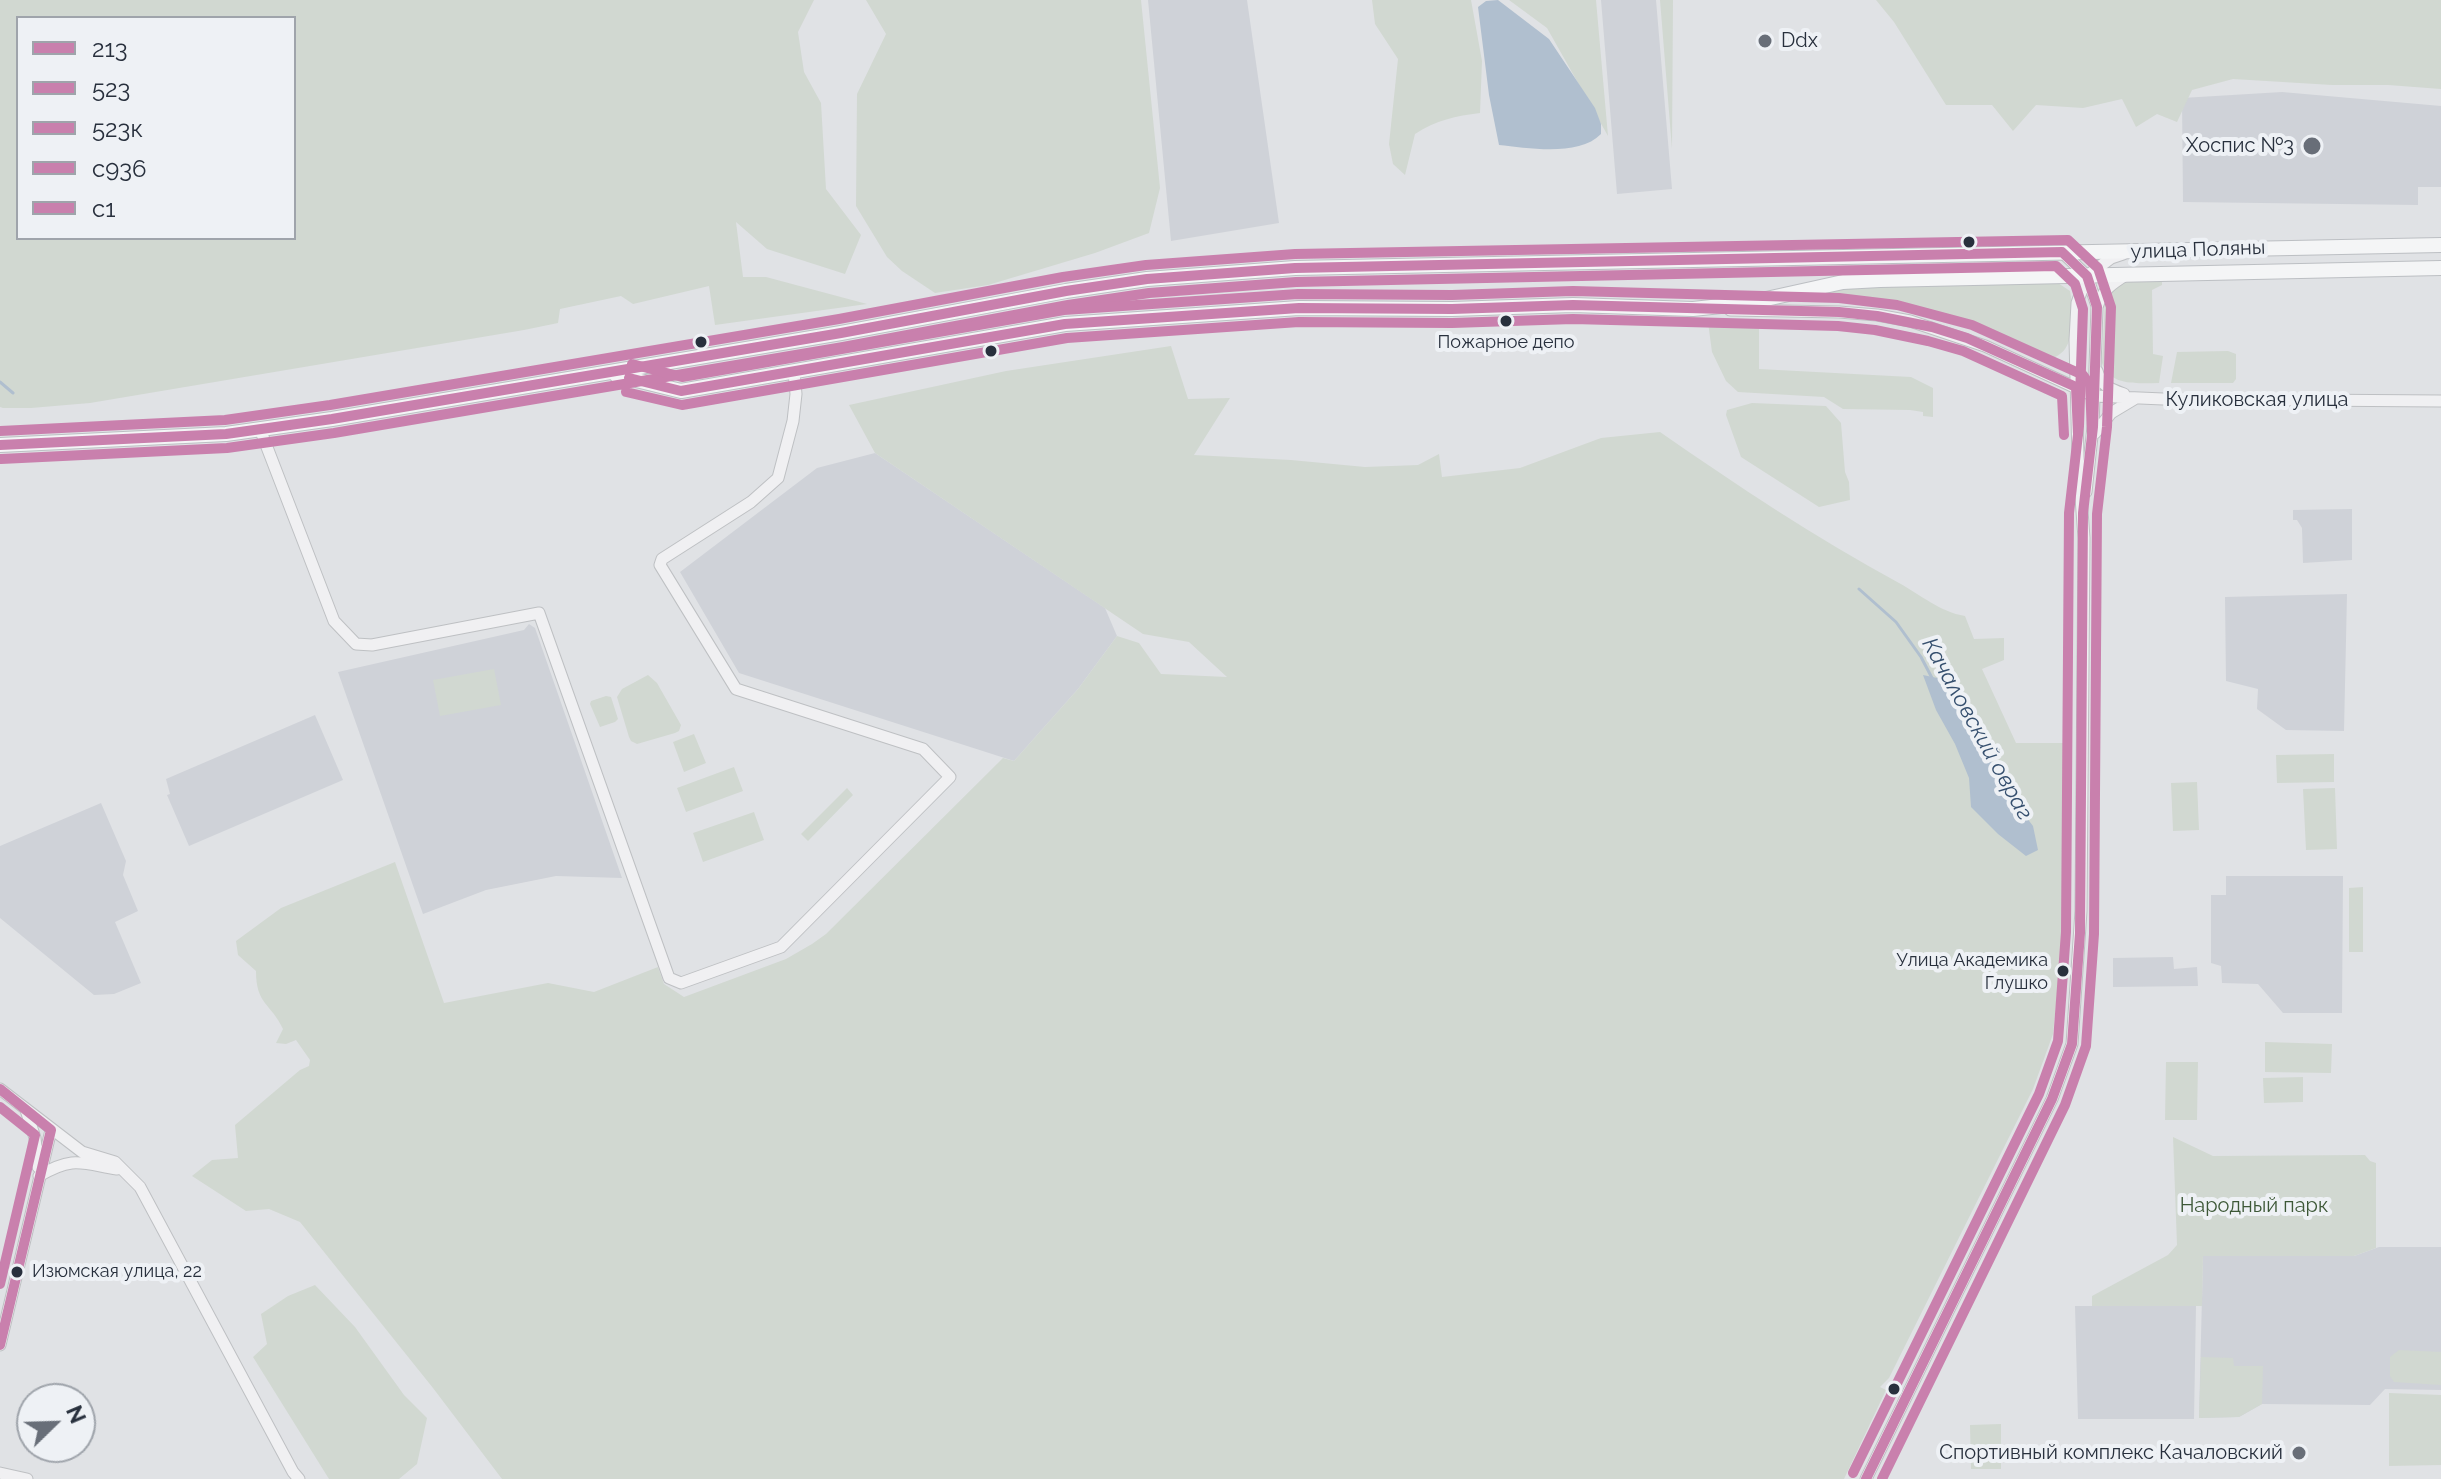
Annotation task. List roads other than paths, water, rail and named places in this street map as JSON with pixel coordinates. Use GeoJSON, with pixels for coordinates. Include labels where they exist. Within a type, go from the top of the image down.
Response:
{"type":"FeatureCollection","features":[{"type":"Feature","properties":{"kind":"main road","name":"улица Поляны"},"geometry":{"type":"LineString","coordinates":[[0,445],[226,434],[612,374],[1066,291],[1192,275],[1295,268],[2441,245]]}},
{"type":"Feature","properties":{"kind":"main road","name":"улица Поляны"},"geometry":{"type":"LineString","coordinates":[[612,374],[681,391],[1065,324],[1168,316],[1312,308],[1452,309],[1573,305],[1693,309],[1748,303],[1843,282],[2441,268]]}},
{"type":"Feature","properties":{"kind":"street"},"geometry":{"type":"LineString","coordinates":[[2062,252],[2087,276],[2097,307]]}},
{"type":"Feature","properties":{"kind":"street"},"geometry":{"type":"LineString","coordinates":[[1866,1479],[2052,1099],[2072,1044],[2082,883],[2083,513],[2076,387],[2077,303],[2087,276],[2111,258],[2127,252]]}},
{"type":"Feature","properties":{"kind":"street"},"geometry":{"type":"LineString","coordinates":[[2083,513],[2093,438],[2097,307],[2102,293],[2127,274]]}},
{"type":"Feature","properties":{"kind":"street"},"geometry":{"type":"LineString","coordinates":[[2056,276],[2070,285],[2077,303]]}},
{"type":"Feature","properties":{"kind":"street","name":"Куликовская улица"},"geometry":{"type":"LineString","coordinates":[[1693,309],[1839,312],[1910,321],[1985,346],[2094,396],[2441,401]]}},
{"type":"Feature","properties":{"kind":"street"},"geometry":{"type":"LineString","coordinates":[[2076,387],[2085,381],[2095,365]]}},
{"type":"Feature","properties":{"kind":"street"},"geometry":{"type":"LineString","coordinates":[[2095,365],[2105,387],[2136,398]]}},
{"type":"Feature","properties":{"kind":"street"},"geometry":{"type":"LineString","coordinates":[[260,429],[334,621],[356,644],[372,645],[539,613],[669,978],[681,983],[781,947],[950,777],[923,749],[736,689],[660,565],[662,559],[751,502],[778,478],[793,421],[796,394],[794,372]]}},
{"type":"Feature","properties":{"kind":"street"},"geometry":{"type":"LineString","coordinates":[[2093,438],[2111,413],[2136,398]]}},
{"type":"Feature","properties":{"kind":"street"},"geometry":{"type":"LineString","coordinates":[[0,1089],[82,1152],[115,1162],[140,1187],[299,1479]]}},
{"type":"Feature","properties":{"kind":"street"},"geometry":{"type":"LineString","coordinates":[[26,1110],[35,1138],[39,1176]]}},
{"type":"Feature","properties":{"kind":"street"},"geometry":{"type":"LineString","coordinates":[[0,1345],[51,1130]]}},
{"type":"Feature","properties":{"kind":"street"},"geometry":{"type":"LineString","coordinates":[[39,1176],[59,1164],[70,1162],[126,1170]]}},
{"type":"Feature","properties":{"kind":"street"},"geometry":{"type":"LineString","coordinates":[[0,1473],[27,1479]]}},
{"type":"Feature","properties":{"kind":"water"},"geometry":{"type":"Polygon","coordinates":[[[1498,0],[1549,39],[1595,108],[1601,134],[1580,146],[1567,148],[1499,145],[1478,7],[1486,1],[1498,0]]]}},
{"type":"Feature","properties":{"kind":"water"},"geometry":{"type":"Polygon","coordinates":[[[1923,675],[1942,679],[2007,792],[2033,826],[2038,850],[2026,856],[1971,807],[1969,778],[1936,710],[1923,675]]]}},
{"type":"Feature","properties":{"kind":"waterway"},"geometry":{"type":"LineString","coordinates":[[0,382],[13,393]]}},
{"type":"Feature","properties":{"kind":"waterway","name":"Качаловский овраг"},"geometry":{"type":"LineString","coordinates":[[1859,589],[1896,622],[1932,678]]}},
{"type":"Feature","properties":{"kind":"place","name":"Ddx"},"geometry":{"type":"Point","coordinates":[1765,41]}},
{"type":"Feature","properties":{"kind":"place","name":"Хоспис №3"},"geometry":{"type":"Point","coordinates":[2312,146]}},
{"type":"Feature","properties":{"kind":"place","name":"Пожарное депо"},"geometry":{"type":"Point","coordinates":[1506,321]}},
{"type":"Feature","properties":{"kind":"place","name":"Улица Академика Глушко"},"geometry":{"type":"Point","coordinates":[2063,971]}},
{"type":"Feature","properties":{"kind":"place","name":"Изюмская улица, 22"},"geometry":{"type":"Point","coordinates":[17,1272]}},
{"type":"Feature","properties":{"kind":"place","name":"Спортивный комплекс Качаловский"},"geometry":{"type":"Point","coordinates":[2299,1453]}},
{"type":"Feature","properties":{"kind":"park label","name":"Народный парк"},"geometry":{"type":"Point","coordinates":[2254,1206]}}]}
